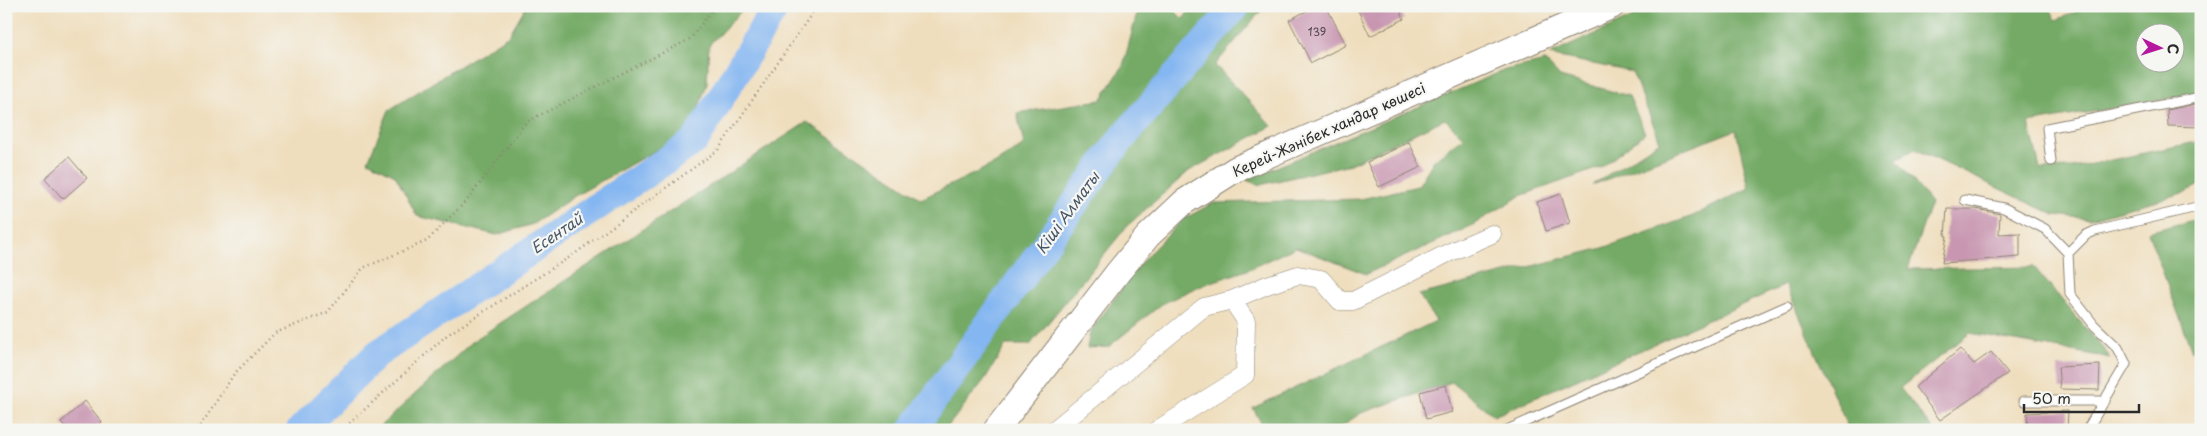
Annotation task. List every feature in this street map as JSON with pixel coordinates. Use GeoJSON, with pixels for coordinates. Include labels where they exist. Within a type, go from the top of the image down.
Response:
{"type":"FeatureCollection","features":[{"type":"Feature","properties":{"kind":"main road","name":"Керей-Жәнібек хандар көшесі"},"geometry":{"type":"LineString","coordinates":[[996,430],[1119,271],[1148,236],[1184,202],[1236,169],[1612,6]]}},
{"type":"Feature","properties":{"kind":"street"},"geometry":{"type":"LineString","coordinates":[[1054,430],[1204,307],[1232,300],[1267,285],[1298,275],[1322,279],[1340,301],[1353,300],[1448,253],[1492,234]]}},
{"type":"Feature","properties":{"kind":"street"},"geometry":{"type":"LineString","coordinates":[[1157,430],[1245,375],[1246,320],[1232,300]]}},
{"type":"Feature","properties":{"kind":"lane"},"geometry":{"type":"LineString","coordinates":[[2051,161],[2047,128],[2201,97]]}},
{"type":"Feature","properties":{"kind":"lane"},"geometry":{"type":"LineString","coordinates":[[1964,200],[2004,208],[2045,229],[2068,253],[2070,294],[2094,325],[2118,348],[2126,364],[2087,430]]}},
{"type":"Feature","properties":{"kind":"lane"},"geometry":{"type":"LineString","coordinates":[[2068,253],[2086,235],[2095,231],[2162,214],[2188,211],[2201,206]]}},
{"type":"Feature","properties":{"kind":"lane"},"geometry":{"type":"LineString","coordinates":[[1507,430],[1787,306]]}},
{"type":"Feature","properties":{"kind":"lane"},"geometry":{"type":"LineString","coordinates":[[2024,402],[2105,401]]}},
{"type":"Feature","properties":{"kind":"path"},"geometry":{"type":"LineString","coordinates":[[198,430],[234,374],[275,333],[328,312],[363,268],[427,241],[469,198],[526,122],[690,39],[715,6]]}},
{"type":"Feature","properties":{"kind":"path"},"geometry":{"type":"LineString","coordinates":[[342,430],[447,335],[573,255],[718,150],[817,6]]}},
{"type":"Feature","properties":{"kind":"green space"},"geometry":{"type":"Polygon","coordinates":[[[526,6],[746,6],[709,45],[707,84],[690,131],[573,197],[533,224],[497,235],[417,216],[395,175],[368,161],[389,110],[509,35],[526,6]]]}},
{"type":"Feature","properties":{"kind":"green space"},"geometry":{"type":"Polygon","coordinates":[[[1139,6],[1170,6],[1183,19],[1193,6],[1265,6],[1215,65],[1272,126],[1189,171],[1128,225],[1030,345],[1006,345],[985,379],[945,430],[376,430],[473,341],[807,122],[921,199],[994,164],[1024,145],[1017,113],[1101,100],[1123,66],[1139,6]]]}},
{"type":"Feature","properties":{"kind":"green space"},"geometry":{"type":"Polygon","coordinates":[[[1657,6],[2049,6],[2056,20],[2090,6],[2201,6],[2201,93],[2029,123],[2040,169],[2073,168],[2201,141],[2201,184],[2186,192],[2090,219],[2055,215],[1915,149],[1896,159],[1931,203],[1908,269],[2034,267],[2111,358],[1970,333],[1900,388],[1933,430],[1849,430],[1786,285],[1494,416],[1452,382],[1361,413],[1336,430],[1265,430],[1253,408],[1436,321],[1419,295],[1603,248],[1693,216],[1749,188],[1736,130],[1592,185],[1660,141],[1632,72],[1549,55],[1657,6]]]}},
{"type":"Feature","properties":{"kind":"green space"},"geometry":{"type":"Polygon","coordinates":[[[1545,61],[1560,77],[1629,96],[1645,133],[1602,167],[1520,196],[1471,226],[1366,274],[1296,247],[1247,270],[1197,287],[1162,304],[1108,347],[1087,348],[1090,332],[1144,259],[1182,220],[1213,203],[1361,199],[1418,186],[1434,160],[1463,137],[1445,119],[1350,164],[1260,185],[1246,180],[1505,70],[1545,61]]]}},
{"type":"Feature","properties":{"kind":"green space"},"geometry":{"type":"Polygon","coordinates":[[[2201,218],[2201,343],[2192,351],[2148,232],[2201,218]]]}},
{"type":"Feature","properties":{"kind":"building"},"geometry":{"type":"Polygon","coordinates":[[[1316,6],[1326,6],[1346,45],[1311,63],[1289,20],[1316,6]]]}},
{"type":"Feature","properties":{"kind":"building"},"geometry":{"type":"Polygon","coordinates":[[[1356,6],[1398,6],[1404,19],[1370,36],[1356,6]]]}},
{"type":"Feature","properties":{"kind":"building"},"geometry":{"type":"Polygon","coordinates":[[[2201,103],[2201,127],[2168,126],[2167,110],[2201,103]]]}},
{"type":"Feature","properties":{"kind":"building"},"geometry":{"type":"Polygon","coordinates":[[[1409,142],[1421,167],[1379,187],[1367,162],[1409,142]]]}},
{"type":"Feature","properties":{"kind":"building"},"geometry":{"type":"Polygon","coordinates":[[[69,157],[87,178],[63,199],[45,178],[69,157]]]}},
{"type":"Feature","properties":{"kind":"building"},"geometry":{"type":"Polygon","coordinates":[[[1561,194],[1570,223],[1546,231],[1537,202],[1561,194]]]}},
{"type":"Feature","properties":{"kind":"building"},"geometry":{"type":"Polygon","coordinates":[[[1947,209],[1976,209],[2000,214],[1999,234],[2020,233],[2020,257],[1942,263],[1947,236],[1945,236],[1947,209]]]}},
{"type":"Feature","properties":{"kind":"building"},"geometry":{"type":"Polygon","coordinates":[[[1960,349],[1974,364],[1991,352],[2008,373],[1940,420],[1915,387],[1960,349]]]}},
{"type":"Feature","properties":{"kind":"building"},"geometry":{"type":"Polygon","coordinates":[[[2100,365],[2099,390],[2060,389],[2058,367],[2100,365]]]}},
{"type":"Feature","properties":{"kind":"building"},"geometry":{"type":"Polygon","coordinates":[[[1446,385],[1452,412],[1426,419],[1420,392],[1446,385]]]}},
{"type":"Feature","properties":{"kind":"building"},"geometry":{"type":"Polygon","coordinates":[[[85,401],[102,422],[93,430],[68,430],[61,422],[85,401]]]}},
{"type":"Feature","properties":{"kind":"building"},"geometry":{"type":"Polygon","coordinates":[[[2068,411],[2067,430],[2028,430],[2027,413],[2068,411]]]}},
{"type":"Feature","properties":{"kind":"waterway","name":"Есентай"},"geometry":{"type":"LineString","coordinates":[[300,430],[377,354],[695,141],[776,6]]}},
{"type":"Feature","properties":{"kind":"waterway","name":"Кіші Алматы"},"geometry":{"type":"LineString","coordinates":[[912,430],[1119,142],[1236,6]]}}]}
